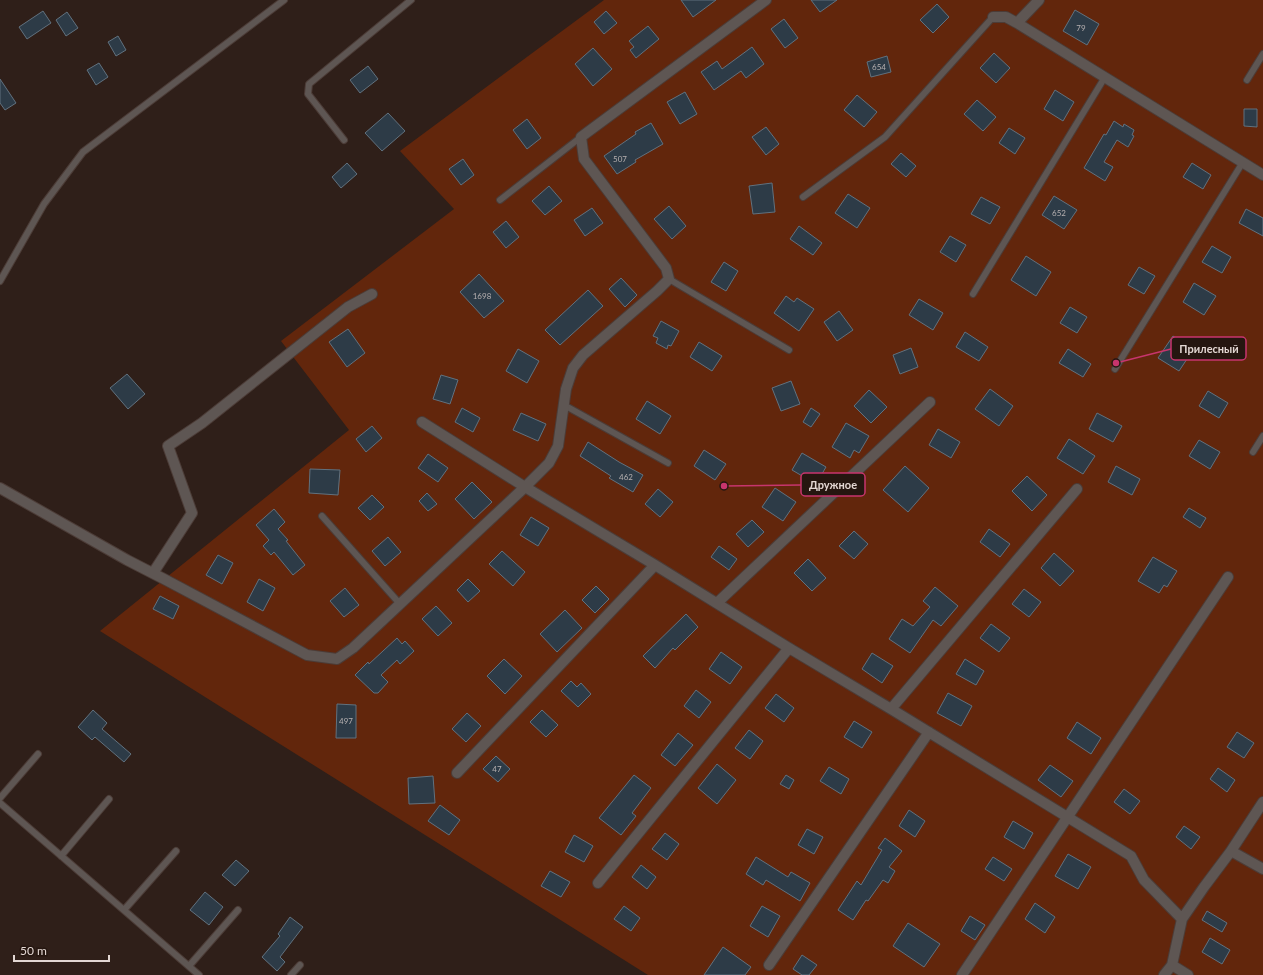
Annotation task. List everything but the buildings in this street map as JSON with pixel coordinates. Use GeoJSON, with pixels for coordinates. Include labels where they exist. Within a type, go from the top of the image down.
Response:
{"type":"FeatureCollection","features":[{"type":"Feature","properties":{"kind":"street"},"geometry":{"type":"LineString","coordinates":[[0,488],[127,560],[307,654],[337,659],[353,648],[525,488],[549,463],[558,446],[566,389],[573,368],[583,355],[669,279],[666,268],[584,159],[581,137],[766,0]]}},
{"type":"Feature","properties":{"kind":"street"},"geometry":{"type":"LineString","coordinates":[[1017,23],[1039,0]]}},
{"type":"Feature","properties":{"kind":"street"},"geometry":{"type":"LineString","coordinates":[[994,17],[1006,17],[1017,23],[1263,175]]}},
{"type":"Feature","properties":{"kind":"street"},"geometry":{"type":"LineString","coordinates":[[153,573],[192,513],[168,446],[202,424],[348,307],[372,294]]}},
{"type":"Feature","properties":{"kind":"street"},"geometry":{"type":"LineString","coordinates":[[717,603],[930,402]]}},
{"type":"Feature","properties":{"kind":"street"},"geometry":{"type":"LineString","coordinates":[[422,422],[525,488],[655,565],[789,648],[1068,816],[1131,856],[1144,880],[1182,919]]}},
{"type":"Feature","properties":{"kind":"street"},"geometry":{"type":"LineString","coordinates":[[891,709],[1077,489]]}},
{"type":"Feature","properties":{"kind":"street"},"geometry":{"type":"LineString","coordinates":[[457,773],[655,565]]}},
{"type":"Feature","properties":{"kind":"street"},"geometry":{"type":"LineString","coordinates":[[962,975],[1228,577]]}},
{"type":"Feature","properties":{"kind":"street"},"geometry":{"type":"LineString","coordinates":[[598,883],[789,648]]}},
{"type":"Feature","properties":{"kind":"street"},"geometry":{"type":"LineString","coordinates":[[769,965],[929,732]]}},
{"type":"Feature","properties":{"kind":"street"},"geometry":{"type":"LineString","coordinates":[[1164,975],[1172,965],[1182,919],[1231,851],[1263,802]]}},
{"type":"Feature","properties":{"kind":"street"},"geometry":{"type":"LineString","coordinates":[[1231,851],[1263,869]]}},
{"type":"Feature","properties":{"kind":"street"},"geometry":{"type":"LineString","coordinates":[[1172,965],[1188,975]]}},
{"type":"Feature","properties":{"kind":"lane"},"geometry":{"type":"LineString","coordinates":[[0,281],[44,204],[83,152],[284,0]]}},
{"type":"Feature","properties":{"kind":"lane"},"geometry":{"type":"LineString","coordinates":[[344,140],[308,94],[309,84],[411,0]]}},
{"type":"Feature","properties":{"kind":"lane"},"geometry":{"type":"LineString","coordinates":[[803,197],[885,137],[994,17]]}},
{"type":"Feature","properties":{"kind":"lane"},"geometry":{"type":"LineString","coordinates":[[1247,80],[1263,54]]}},
{"type":"Feature","properties":{"kind":"lane"},"geometry":{"type":"LineString","coordinates":[[973,294],[1105,77]]}},
{"type":"Feature","properties":{"kind":"lane"},"geometry":{"type":"LineString","coordinates":[[500,200],[581,137]]}},
{"type":"Feature","properties":{"kind":"lane"},"geometry":{"type":"LineString","coordinates":[[1115,369],[1243,162]]}},
{"type":"Feature","properties":{"kind":"lane"},"geometry":{"type":"LineString","coordinates":[[669,279],[789,350]]}},
{"type":"Feature","properties":{"kind":"lane"},"geometry":{"type":"LineString","coordinates":[[564,405],[668,463]]}},
{"type":"Feature","properties":{"kind":"lane"},"geometry":{"type":"LineString","coordinates":[[1253,452],[1263,436]]}},
{"type":"Feature","properties":{"kind":"lane"},"geometry":{"type":"LineString","coordinates":[[322,516],[400,604]]}},
{"type":"Feature","properties":{"kind":"lane"},"geometry":{"type":"LineString","coordinates":[[0,798],[38,754]]}},
{"type":"Feature","properties":{"kind":"lane"},"geometry":{"type":"LineString","coordinates":[[61,856],[109,799]]}},
{"type":"Feature","properties":{"kind":"lane"},"geometry":{"type":"LineString","coordinates":[[0,802],[199,975]]}},
{"type":"Feature","properties":{"kind":"lane"},"geometry":{"type":"LineString","coordinates":[[124,910],[176,851]]}},
{"type":"Feature","properties":{"kind":"lane"},"geometry":{"type":"LineString","coordinates":[[188,966],[238,910]]}},
{"type":"Feature","properties":{"kind":"lane"},"geometry":{"type":"LineString","coordinates":[[290,975],[300,965]]}},
{"type":"Feature","properties":{"kind":"shaded area"},"geometry":{"type":"Polygon","coordinates":[[[604,0],[1263,0],[1263,975],[648,975],[100,631],[349,430],[281,341],[454,209],[400,151],[604,0]]]}},
{"type":"Feature","properties":{"kind":"place","name":"Прилесный"},"geometry":{"type":"Point","coordinates":[1116,363]}},
{"type":"Feature","properties":{"kind":"place","name":"Дружное"},"geometry":{"type":"Point","coordinates":[724,486]}}]}
